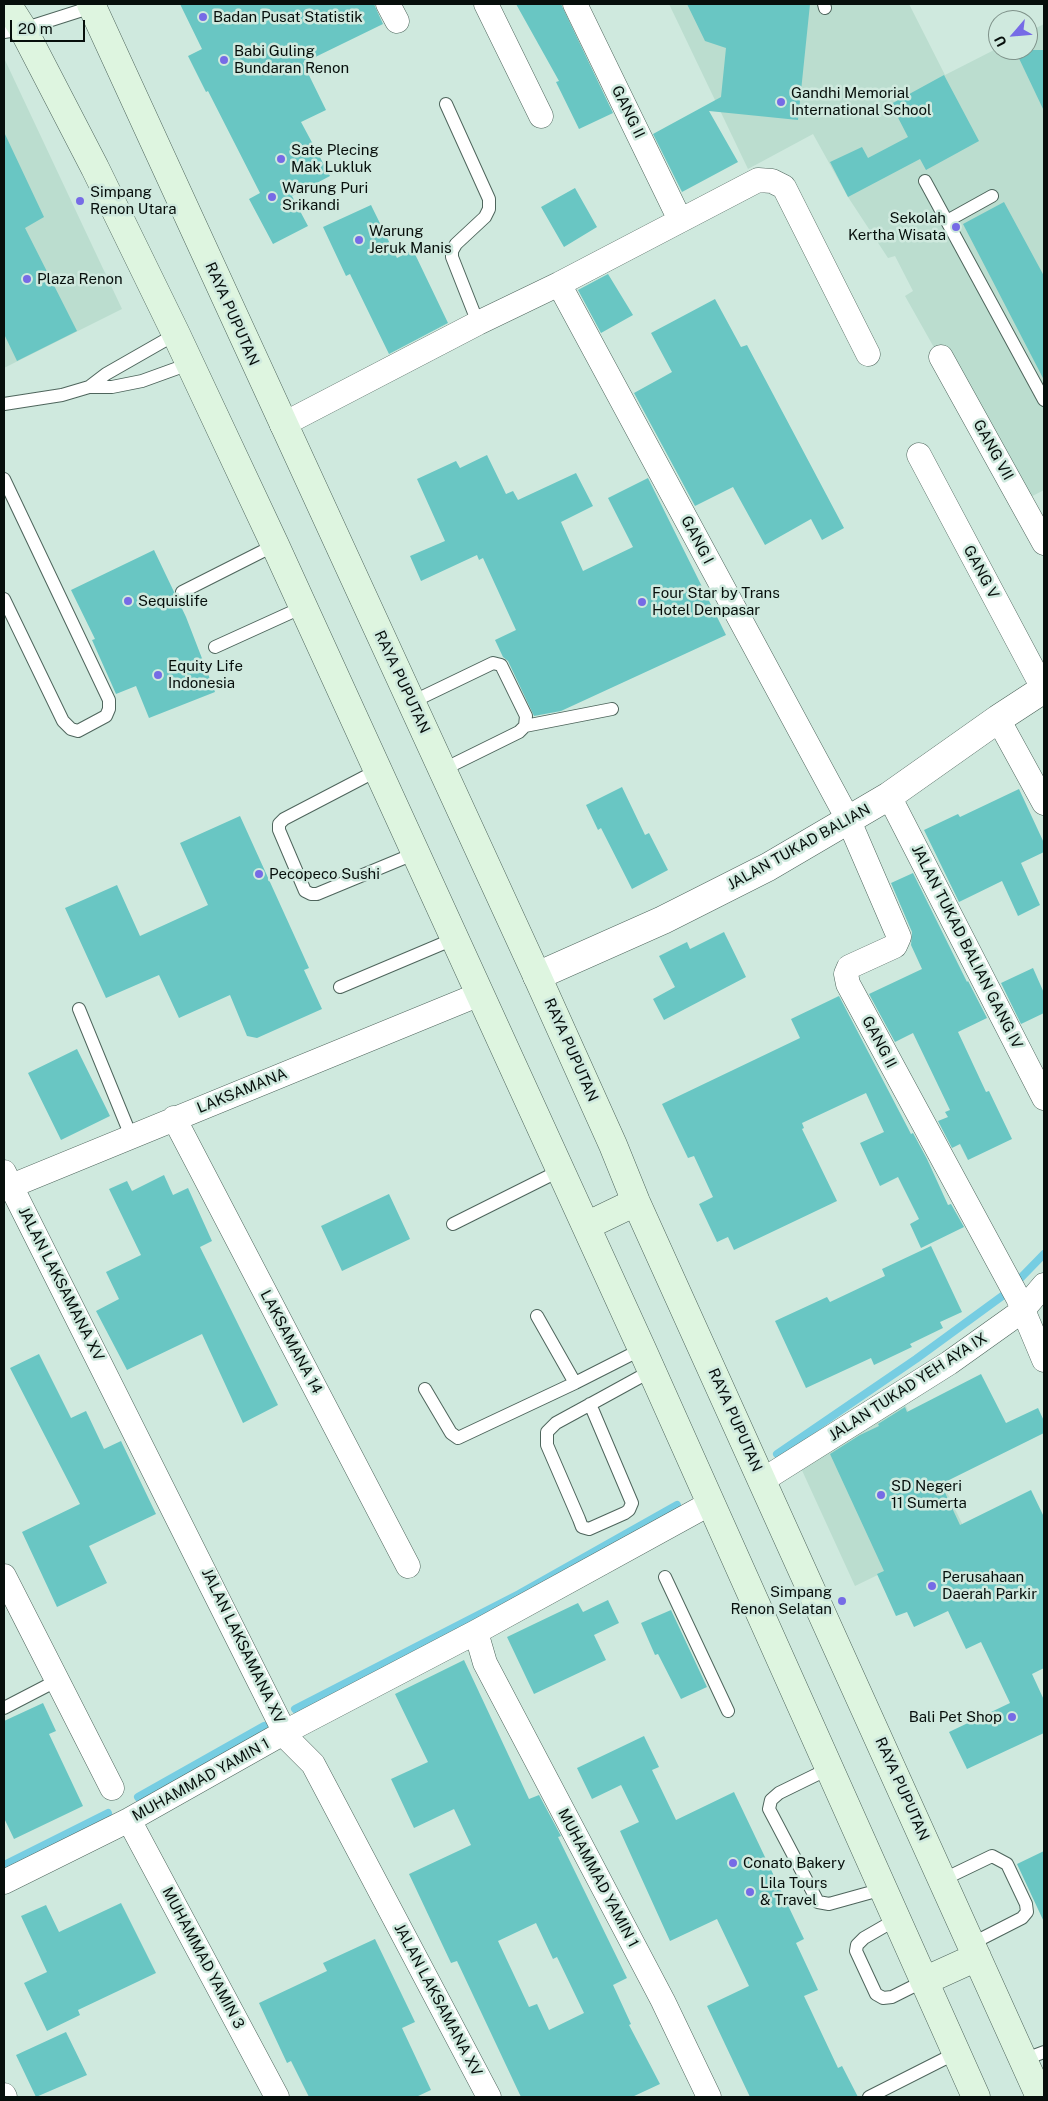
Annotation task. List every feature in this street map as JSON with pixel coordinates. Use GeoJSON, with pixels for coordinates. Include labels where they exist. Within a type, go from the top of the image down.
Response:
{"type":"FeatureCollection","features":[{"type":"Feature","properties":{"kind":"main road"},"geometry":{"type":"LineString","coordinates":[[7,4],[13,31],[176,334],[275,545],[456,938],[976,2097]]}},
{"type":"Feature","properties":{"kind":"main road","name":"RAYA PUPUTAN"},"geometry":{"type":"LineString","coordinates":[[95,5],[282,425],[412,702],[537,976],[613,1145],[636,1202],[974,1950],[1034,2056],[1040,2097]]}},
{"type":"Feature","properties":{"kind":"main road"},"geometry":{"type":"LineString","coordinates":[[586,1226],[636,1202]]}},
{"type":"Feature","properties":{"kind":"main road"},"geometry":{"type":"LineString","coordinates":[[924,1981],[974,1950]]}},
{"type":"Feature","properties":{"kind":"street"},"geometry":{"type":"LineString","coordinates":[[486,4],[542,116]]}},
{"type":"Feature","properties":{"kind":"street","name":"GANG II"},"geometry":{"type":"LineString","coordinates":[[575,4],[680,220]]}},
{"type":"Feature","properties":{"kind":"street"},"geometry":{"type":"LineString","coordinates":[[282,425],[478,323],[560,284],[758,180],[772,180],[784,187],[868,354]]}},
{"type":"Feature","properties":{"kind":"street","name":"GANG I"},"geometry":{"type":"LineString","coordinates":[[560,284],[849,821]]}},
{"type":"Feature","properties":{"kind":"street","name":"GANG VII"},"geometry":{"type":"LineString","coordinates":[[941,357],[1044,543]]}},
{"type":"Feature","properties":{"kind":"street","name":"GANG V"},"geometry":{"type":"LineString","coordinates":[[919,455],[1044,690]]}},
{"type":"Feature","properties":{"kind":"street","name":"JALAN TUKAD BALIAN"},"geometry":{"type":"LineString","coordinates":[[537,976],[663,920],[768,867],[889,796],[998,719],[1044,690]]}},
{"type":"Feature","properties":{"kind":"street"},"geometry":{"type":"LineString","coordinates":[[998,719],[1044,803]]}},
{"type":"Feature","properties":{"kind":"street","name":"JALAN TUKAD BALIAN GANG IV"},"geometry":{"type":"LineString","coordinates":[[889,796],[1044,1098]]}},
{"type":"Feature","properties":{"kind":"street","name":"GANG II"},"geometry":{"type":"LineString","coordinates":[[849,821],[899,937],[895,946],[849,967],[846,974],[848,984],[1015,1293]]}},
{"type":"Feature","properties":{"kind":"street","name":"LAKSAMANA"},"geometry":{"type":"LineString","coordinates":[[6,1182],[131,1136],[480,994]]}},
{"type":"Feature","properties":{"kind":"street","name":"LAKSAMANA 14"},"geometry":{"type":"LineString","coordinates":[[174,1118],[408,1566]]}},
{"type":"Feature","properties":{"kind":"street","name":"JALAN LAKSAMANA XV"},"geometry":{"type":"LineString","coordinates":[[6,1182],[285,1732],[313,1764],[490,2097]]}},
{"type":"Feature","properties":{"kind":"street","name":"JALAN TUKAD YEH AYA IX"},"geometry":{"type":"LineString","coordinates":[[763,1480],[949,1363],[1015,1293],[1044,1285]]}},
{"type":"Feature","properties":{"kind":"street"},"geometry":{"type":"LineString","coordinates":[[1015,1293],[1044,1360]]}},
{"type":"Feature","properties":{"kind":"street","name":"MUHAMMAD YAMIN 1"},"geometry":{"type":"LineString","coordinates":[[4,1882],[129,1820],[285,1732],[476,1632],[710,1503]]}},
{"type":"Feature","properties":{"kind":"street"},"geometry":{"type":"LineString","coordinates":[[4,1576],[112,1788]]}},
{"type":"Feature","properties":{"kind":"street","name":"MUHAMMAD YAMIN 1"},"geometry":{"type":"LineString","coordinates":[[476,1632],[485,1663],[663,2001],[709,2097]]}},
{"type":"Feature","properties":{"kind":"street","name":"MUHAMMAD YAMIN 3"},"geometry":{"type":"LineString","coordinates":[[129,1820],[277,2097]]}},
{"type":"Feature","properties":{"kind":"lane","name":"RAYA PUPUTAN"},"geometry":{"type":"LineString","coordinates":[[13,31],[95,5]]}},
{"type":"Feature","properties":{"kind":"lane"},"geometry":{"type":"LineString","coordinates":[[446,104],[489,199],[489,209],[485,217],[456,244],[452,251],[452,258],[478,323]]}},
{"type":"Feature","properties":{"kind":"lane"},"geometry":{"type":"LineString","coordinates":[[925,181],[1044,400]]}},
{"type":"Feature","properties":{"kind":"lane"},"geometry":{"type":"LineString","coordinates":[[946,221],[992,196]]}},
{"type":"Feature","properties":{"kind":"lane"},"geometry":{"type":"LineString","coordinates":[[89,387],[106,374],[176,334]]}},
{"type":"Feature","properties":{"kind":"lane"},"geometry":{"type":"LineString","coordinates":[[4,404],[62,395],[89,387],[112,387],[142,382],[189,364]]}},
{"type":"Feature","properties":{"kind":"lane"},"geometry":{"type":"LineString","coordinates":[[4,479],[109,700],[110,709],[106,716],[78,731],[71,729],[63,721],[4,598]]}},
{"type":"Feature","properties":{"kind":"lane"},"geometry":{"type":"LineString","coordinates":[[182,592],[275,545]]}},
{"type":"Feature","properties":{"kind":"lane"},"geometry":{"type":"LineString","coordinates":[[215,647],[303,607]]}},
{"type":"Feature","properties":{"kind":"lane"},"geometry":{"type":"LineString","coordinates":[[412,702],[492,663],[501,665],[526,716],[525,726]]}},
{"type":"Feature","properties":{"kind":"lane"},"geometry":{"type":"LineString","coordinates":[[442,770],[519,732],[525,726],[612,709]]}},
{"type":"Feature","properties":{"kind":"lane"},"geometry":{"type":"LineString","coordinates":[[378,770],[284,819],[280,824],[279,830],[305,891],[317,894],[416,853]]}},
{"type":"Feature","properties":{"kind":"lane"},"geometry":{"type":"LineString","coordinates":[[340,987],[456,938]]}},
{"type":"Feature","properties":{"kind":"lane"},"geometry":{"type":"LineString","coordinates":[[79,1008],[131,1136]]}},
{"type":"Feature","properties":{"kind":"lane"},"geometry":{"type":"LineString","coordinates":[[453,1224],[560,1170]]}},
{"type":"Feature","properties":{"kind":"lane"},"geometry":{"type":"LineString","coordinates":[[537,1316],[576,1383]]}},
{"type":"Feature","properties":{"kind":"lane"},"geometry":{"type":"LineString","coordinates":[[425,1390],[451,1433],[458,1438],[576,1383],[646,1360]]}},
{"type":"Feature","properties":{"kind":"lane"},"geometry":{"type":"LineString","coordinates":[[590,1404],[632,1503],[630,1510],[589,1529],[582,1527],[547,1445],[547,1432],[556,1423],[590,1404],[646,1360]]}},
{"type":"Feature","properties":{"kind":"lane"},"geometry":{"type":"LineString","coordinates":[[665,1577],[728,1711]]}},
{"type":"Feature","properties":{"kind":"lane"},"geometry":{"type":"LineString","coordinates":[[4,1708],[58,1680]]}},
{"type":"Feature","properties":{"kind":"lane"},"geometry":{"type":"LineString","coordinates":[[830,1768],[779,1793],[771,1800],[769,1809],[818,1902],[829,1904],[883,1889]]}},
{"type":"Feature","properties":{"kind":"lane"},"geometry":{"type":"LineString","coordinates":[[942,1880],[992,1856],[1007,1864],[1026,1904],[1027,1912],[1022,1918],[974,1950]]}},
{"type":"Feature","properties":{"kind":"lane"},"geometry":{"type":"LineString","coordinates":[[897,1920],[864,1938],[857,1945],[856,1951],[876,1994],[883,1998],[892,1997],[924,1981]]}},
{"type":"Feature","properties":{"kind":"lane"},"geometry":{"type":"LineString","coordinates":[[869,2097],[956,2053]]}},
{"type":"Feature","properties":{"kind":"shaded area","name":"Sekolah Kertha Wisata"},"geometry":{"type":"Polygon","coordinates":[[[669,4],[909,4],[945,75],[988,53],[988,60],[1038,60],[1038,27],[1044,24],[1044,490],[1021,502],[905,296],[913,291],[895,256],[888,258],[848,197],[813,134],[748,169],[669,4]]]}},
{"type":"Feature","properties":{"kind":"shaded area"},"geometry":{"type":"Polygon","coordinates":[[[4,58],[122,309],[4,368],[4,58]]]}},
{"type":"Feature","properties":{"kind":"shaded area","name":"SD Negeri 11 Sumerta"},"geometry":{"type":"Polygon","coordinates":[[[902,1398],[966,1532],[855,1586],[800,1466],[902,1398]]]}},
{"type":"Feature","properties":{"kind":"building"},"geometry":{"type":"Polygon","coordinates":[[[180,4],[374,4],[383,24],[303,63],[326,110],[301,122],[330,176],[292,196],[308,226],[273,244],[249,199],[260,193],[188,56],[202,49],[180,4]]]}},
{"type":"Feature","properties":{"kind":"building"},"geometry":{"type":"Polygon","coordinates":[[[516,4],[561,4],[613,113],[579,129],[556,82],[559,81],[516,4]]]}},
{"type":"Feature","properties":{"kind":"building"},"geometry":{"type":"Polygon","coordinates":[[[687,4],[810,4],[798,120],[709,111],[738,162],[682,192],[653,134],[721,97],[726,48],[705,41],[687,4]]]}},
{"type":"Feature","properties":{"kind":"building"},"geometry":{"type":"Polygon","coordinates":[[[1038,50],[1044,50],[1044,111],[1020,60],[1038,60],[1038,50]]]}},
{"type":"Feature","properties":{"kind":"building"},"geometry":{"type":"Polygon","coordinates":[[[944,75],[979,141],[926,170],[920,159],[848,197],[830,162],[862,147],[868,158],[908,137],[891,104],[944,75]]]}},
{"type":"Feature","properties":{"kind":"building","name":"Plaza Renon"},"geometry":{"type":"Polygon","coordinates":[[[4,132],[44,217],[25,228],[77,331],[17,361],[4,334],[4,132]]]}},
{"type":"Feature","properties":{"kind":"building"},"geometry":{"type":"Polygon","coordinates":[[[575,188],[597,227],[564,247],[541,207],[575,188]]]}},
{"type":"Feature","properties":{"kind":"building"},"geometry":{"type":"Polygon","coordinates":[[[1004,202],[1044,276],[1044,380],[963,224],[1004,202]]]}},
{"type":"Feature","properties":{"kind":"building"},"geometry":{"type":"Polygon","coordinates":[[[371,205],[397,258],[413,250],[448,323],[389,354],[350,274],[346,276],[323,227],[371,205]]]}},
{"type":"Feature","properties":{"kind":"building"},"geometry":{"type":"Polygon","coordinates":[[[608,274],[633,315],[601,333],[578,290],[608,274]]]}},
{"type":"Feature","properties":{"kind":"building"},"geometry":{"type":"Polygon","coordinates":[[[715,299],[741,347],[747,345],[844,528],[822,540],[811,519],[765,545],[733,487],[695,506],[634,393],[672,372],[651,333],[715,299]]]}},
{"type":"Feature","properties":{"kind":"building"},"geometry":{"type":"Polygon","coordinates":[[[487,455],[506,494],[513,491],[518,500],[576,473],[593,506],[561,522],[583,571],[633,547],[608,498],[648,478],[726,635],[561,711],[534,716],[508,661],[503,657],[495,640],[516,630],[483,558],[479,560],[477,555],[421,581],[410,556],[445,541],[417,479],[456,461],[460,468],[487,455]]]}},
{"type":"Feature","properties":{"kind":"building"},"geometry":{"type":"Polygon","coordinates":[[[154,550],[186,617],[215,692],[149,718],[136,686],[116,694],[92,640],[95,639],[71,590],[154,550]]]}},
{"type":"Feature","properties":{"kind":"building"},"geometry":{"type":"Polygon","coordinates":[[[622,787],[645,835],[649,833],[668,870],[632,889],[601,828],[598,830],[586,805],[622,787]]]}},
{"type":"Feature","properties":{"kind":"building"},"geometry":{"type":"Polygon","coordinates":[[[1019,789],[1044,843],[1044,852],[1021,863],[1040,905],[1018,916],[1002,881],[959,902],[924,830],[958,814],[960,817],[1019,789]]]}},
{"type":"Feature","properties":{"kind":"building"},"geometry":{"type":"Polygon","coordinates":[[[240,816],[309,968],[304,970],[322,1009],[257,1038],[247,1036],[230,995],[179,1018],[159,975],[106,998],[65,908],[117,885],[140,936],[208,905],[180,843],[240,816]]]}},
{"type":"Feature","properties":{"kind":"building"},"geometry":{"type":"Polygon","coordinates":[[[913,873],[987,1018],[958,1032],[986,1092],[989,1091],[1012,1139],[968,1160],[960,1144],[952,1148],[938,1121],[948,1117],[945,1112],[950,1110],[913,1033],[895,1042],[869,994],[922,969],[911,945],[912,932],[891,883],[913,873]]]}},
{"type":"Feature","properties":{"kind":"building"},"geometry":{"type":"Polygon","coordinates":[[[724,932],[746,977],[664,1020],[653,999],[675,987],[659,956],[687,942],[690,949],[724,932]]]}},
{"type":"Feature","properties":{"kind":"building"},"geometry":{"type":"Polygon","coordinates":[[[1033,968],[1044,993],[1044,1013],[1021,1024],[1001,983],[1033,968]]]}},
{"type":"Feature","properties":{"kind":"building"},"geometry":{"type":"Polygon","coordinates":[[[839,996],[911,1134],[913,1133],[927,1159],[948,1205],[951,1204],[964,1227],[921,1248],[910,1224],[919,1219],[898,1177],[880,1186],[860,1143],[884,1132],[866,1093],[802,1123],[804,1128],[802,1129],[837,1201],[734,1250],[728,1237],[717,1242],[699,1204],[713,1197],[694,1156],[688,1158],[662,1104],[800,1038],[791,1019],[839,996]]]}},
{"type":"Feature","properties":{"kind":"building"},"geometry":{"type":"Polygon","coordinates":[[[77,1049],[110,1116],[61,1140],[28,1073],[77,1049]]]}},
{"type":"Feature","properties":{"kind":"building"},"geometry":{"type":"Polygon","coordinates":[[[164,1175],[173,1195],[188,1188],[212,1241],[200,1247],[278,1405],[243,1423],[202,1334],[127,1370],[96,1311],[119,1299],[106,1272],[141,1255],[109,1189],[127,1181],[132,1191],[164,1175]]]}},
{"type":"Feature","properties":{"kind":"building"},"geometry":{"type":"Polygon","coordinates":[[[389,1194],[410,1239],[342,1271],[321,1226],[389,1194]]]}},
{"type":"Feature","properties":{"kind":"building"},"geometry":{"type":"Polygon","coordinates":[[[931,1246],[962,1312],[940,1322],[943,1328],[910,1344],[912,1347],[874,1365],[871,1358],[806,1388],[775,1321],[827,1297],[830,1302],[885,1276],[882,1269],[931,1246]]]}},
{"type":"Feature","properties":{"kind":"building"},"geometry":{"type":"Polygon","coordinates":[[[39,1354],[71,1418],[86,1411],[104,1449],[121,1441],[156,1514],[89,1546],[107,1583],[57,1607],[22,1532],[80,1504],[10,1368],[39,1354]]]}},
{"type":"Feature","properties":{"kind":"building"},"geometry":{"type":"Polygon","coordinates":[[[981,1374],[1006,1423],[1038,1408],[1044,1421],[1044,1433],[941,1484],[960,1525],[1031,1490],[1044,1517],[1044,1668],[1032,1674],[1044,1700],[1044,1733],[967,1769],[949,1732],[1010,1703],[981,1642],[966,1649],[948,1611],[914,1627],[907,1612],[896,1616],[877,1574],[884,1571],[830,1454],[860,1435],[879,1426],[878,1424],[905,1407],[907,1412],[981,1374]]]}},
{"type":"Feature","properties":{"kind":"building"},"geometry":{"type":"Polygon","coordinates":[[[608,1600],[619,1623],[594,1635],[606,1660],[534,1694],[507,1637],[578,1603],[583,1612],[608,1600]]]}},
{"type":"Feature","properties":{"kind":"building"},"geometry":{"type":"Polygon","coordinates":[[[671,1610],[707,1687],[681,1699],[658,1654],[655,1655],[641,1623],[671,1610]]]}},
{"type":"Feature","properties":{"kind":"building"},"geometry":{"type":"Polygon","coordinates":[[[464,1660],[529,1799],[539,1795],[561,1836],[558,1837],[627,1978],[613,1985],[631,2024],[629,2025],[660,2084],[632,2097],[521,2097],[457,1961],[451,1963],[409,1874],[471,1845],[454,1809],[414,1828],[391,1779],[428,1762],[395,1694],[464,1660]],[[536,1923],[498,1941],[529,2007],[537,2004],[549,2030],[584,2013],[557,1957],[553,1959],[536,1923]]]}},
{"type":"Feature","properties":{"kind":"building"},"geometry":{"type":"Polygon","coordinates":[[[43,1703],[56,1731],[49,1734],[83,1806],[14,1839],[4,1818],[4,1721],[43,1703]]]}},
{"type":"Feature","properties":{"kind":"building"},"geometry":{"type":"Polygon","coordinates":[[[644,1736],[659,1767],[652,1770],[676,1820],[734,1792],[804,1939],[796,1943],[818,1990],[804,1996],[838,2068],[842,2066],[858,2097],[750,2097],[707,2006],[749,1986],[717,1919],[670,1941],[620,1831],[639,1822],[621,1785],[592,1799],[577,1768],[644,1736]]]}},
{"type":"Feature","properties":{"kind":"building"},"geometry":{"type":"Polygon","coordinates":[[[1044,1851],[1044,1922],[1017,1864],[1044,1851]]]}},
{"type":"Feature","properties":{"kind":"building"},"geometry":{"type":"Polygon","coordinates":[[[121,1903],[156,1973],[78,2010],[80,2015],[47,2031],[24,1983],[47,1972],[21,1916],[46,1905],[59,1932],[121,1903]]]}},
{"type":"Feature","properties":{"kind":"building"},"geometry":{"type":"Polygon","coordinates":[[[375,1939],[415,2022],[402,2028],[431,2090],[416,2097],[309,2097],[291,2061],[287,2063],[259,2003],[327,1971],[323,1963],[375,1939]]]}},
{"type":"Feature","properties":{"kind":"building"},"geometry":{"type":"Polygon","coordinates":[[[66,2032],[87,2075],[36,2097],[16,2055],[66,2032]]]}},
{"type":"Feature","properties":{"kind":"waterway"},"geometry":{"type":"LineString","coordinates":[[777,1454],[916,1359],[1005,1294],[1044,1254]]}},
{"type":"Feature","properties":{"kind":"waterway"},"geometry":{"type":"LineString","coordinates":[[295,1709],[519,1594],[677,1505]]}},
{"type":"Feature","properties":{"kind":"waterway"},"geometry":{"type":"LineString","coordinates":[[138,1797],[264,1726]]}},
{"type":"Feature","properties":{"kind":"waterway"},"geometry":{"type":"LineString","coordinates":[[4,1865],[108,1813]]}},
{"type":"Feature","properties":{"kind":"place","name":"Badan Pusat Statistik"},"geometry":{"type":"Point","coordinates":[203,17]}},
{"type":"Feature","properties":{"kind":"place","name":"Babi Guling Bundaran Renon"},"geometry":{"type":"Point","coordinates":[224,60]}},
{"type":"Feature","properties":{"kind":"place","name":"Gandhi Memorial International School"},"geometry":{"type":"Point","coordinates":[781,102]}},
{"type":"Feature","properties":{"kind":"place","name":"Sate Plecing Mak Lukluk"},"geometry":{"type":"Point","coordinates":[281,159]}},
{"type":"Feature","properties":{"kind":"place","name":"Warung Puri Srikandi"},"geometry":{"type":"Point","coordinates":[272,197]}},
{"type":"Feature","properties":{"kind":"place","name":"Simpang Renon Utara"},"geometry":{"type":"Point","coordinates":[80,201]}},
{"type":"Feature","properties":{"kind":"place","name":"Sekolah Kertha Wisata"},"geometry":{"type":"Point","coordinates":[956,227]}},
{"type":"Feature","properties":{"kind":"place","name":"Warung Jeruk Manis"},"geometry":{"type":"Point","coordinates":[359,240]}},
{"type":"Feature","properties":{"kind":"place","name":"Plaza Renon"},"geometry":{"type":"Point","coordinates":[27,279]}},
{"type":"Feature","properties":{"kind":"place","name":"Sequislife"},"geometry":{"type":"Point","coordinates":[128,601]}},
{"type":"Feature","properties":{"kind":"place","name":"Four Star by Trans Hotel Denpasar"},"geometry":{"type":"Point","coordinates":[642,602]}},
{"type":"Feature","properties":{"kind":"place","name":"Equity Life Indonesia"},"geometry":{"type":"Point","coordinates":[158,675]}},
{"type":"Feature","properties":{"kind":"place","name":"Pecopeco Sushi"},"geometry":{"type":"Point","coordinates":[259,874]}},
{"type":"Feature","properties":{"kind":"place","name":"SD Negeri 11 Sumerta"},"geometry":{"type":"Point","coordinates":[881,1495]}},
{"type":"Feature","properties":{"kind":"place","name":"Perusahaan Daerah Parkir"},"geometry":{"type":"Point","coordinates":[932,1586]}},
{"type":"Feature","properties":{"kind":"place","name":"Simpang Renon Selatan"},"geometry":{"type":"Point","coordinates":[842,1601]}},
{"type":"Feature","properties":{"kind":"place","name":"Bali Pet Shop"},"geometry":{"type":"Point","coordinates":[1012,1717]}},
{"type":"Feature","properties":{"kind":"place","name":"Conato Bakery"},"geometry":{"type":"Point","coordinates":[733,1863]}},
{"type":"Feature","properties":{"kind":"place","name":"Lila Tours & Travel"},"geometry":{"type":"Point","coordinates":[750,1892]}}]}
